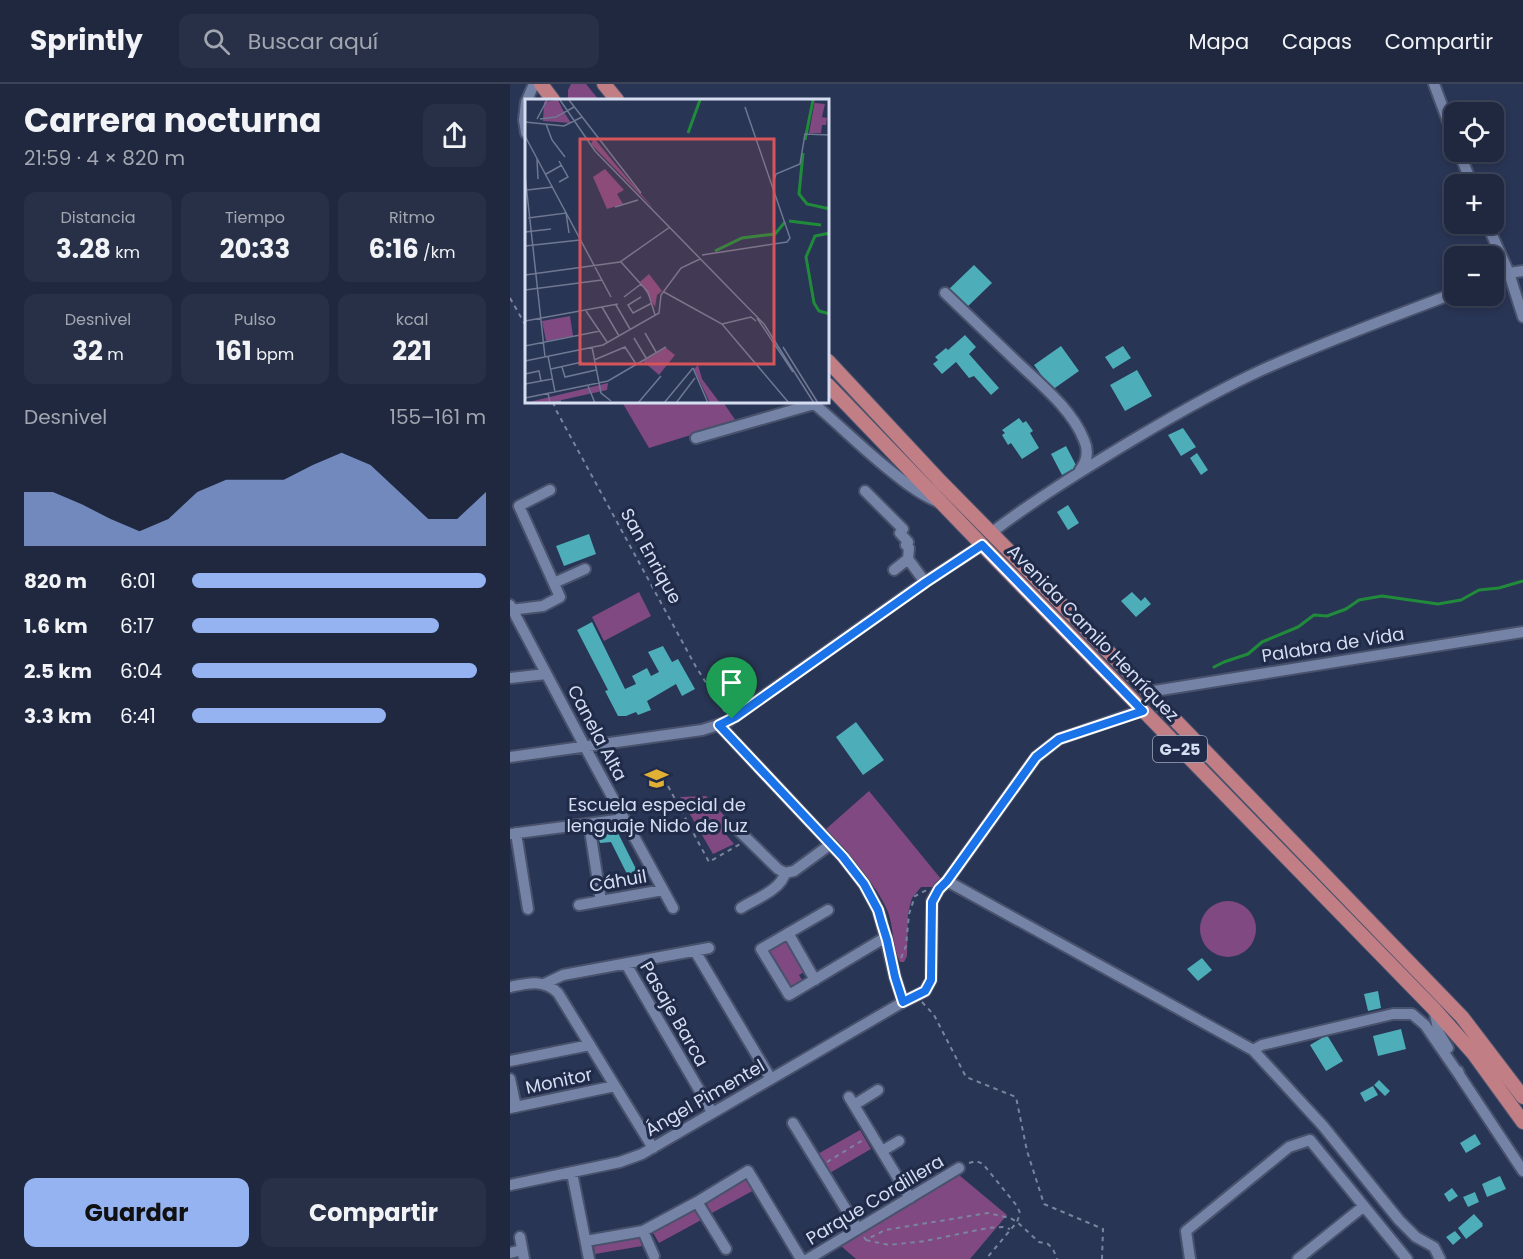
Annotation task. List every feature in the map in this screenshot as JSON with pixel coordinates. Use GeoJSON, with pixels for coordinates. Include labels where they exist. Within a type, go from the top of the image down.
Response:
{"type":"FeatureCollection","features":[{"type":"Feature","properties":{"kind":"main road"},"geometry":{"type":"LineString","coordinates":[[541,84],[554,99]]}},
{"type":"Feature","properties":{"kind":"main road"},"geometry":{"type":"LineString","coordinates":[[604,84],[616,99]]}},
{"type":"Feature","properties":{"kind":"main road","name":"Avenida Camilo Henríquez"},"geometry":{"type":"LineString","coordinates":[[830,364],[940,481],[1462,1017],[1523,1097]]}},
{"type":"Feature","properties":{"kind":"main road","name":"Avenida Camilo Henríquez"},"geometry":{"type":"LineString","coordinates":[[830,386],[1434,1009],[1478,1060],[1523,1122]]}},
{"type":"Feature","properties":{"kind":"street"},"geometry":{"type":"LineString","coordinates":[[528,99],[534,84]]}},
{"type":"Feature","properties":{"kind":"street"},"geometry":{"type":"LineString","coordinates":[[1434,84],[1444,111]]}},
{"type":"Feature","properties":{"kind":"street"},"geometry":{"type":"LineString","coordinates":[[1491,234],[1509,273],[1521,312]]}},
{"type":"Feature","properties":{"kind":"street"},"geometry":{"type":"LineString","coordinates":[[1504,275],[1523,271]]}},
{"type":"Feature","properties":{"kind":"street"},"geometry":{"type":"LineString","coordinates":[[1521,312],[1523,292]]}},
{"type":"Feature","properties":{"kind":"street"},"geometry":{"type":"LineString","coordinates":[[945,293],[1050,393],[1072,419],[1085,441],[1087,456],[1078,473]]}},
{"type":"Feature","properties":{"kind":"street"},"geometry":{"type":"LineString","coordinates":[[991,533],[1078,473],[1191,405],[1263,369],[1444,297]]}},
{"type":"Feature","properties":{"kind":"street"},"geometry":{"type":"LineString","coordinates":[[696,438],[810,404]]}},
{"type":"Feature","properties":{"kind":"street"},"geometry":{"type":"LineString","coordinates":[[814,404],[859,445],[911,487],[941,503]]}},
{"type":"Feature","properties":{"kind":"street"},"geometry":{"type":"LineString","coordinates":[[511,608],[543,606],[560,597],[519,506],[550,490]]}},
{"type":"Feature","properties":{"kind":"street"},"geometry":{"type":"LineString","coordinates":[[865,491],[903,529],[900,533],[908,542],[906,545],[909,548],[908,559],[926,582]]}},
{"type":"Feature","properties":{"kind":"street"},"geometry":{"type":"LineString","coordinates":[[510,757],[702,730],[719,725],[733,718],[982,545]]}},
{"type":"Feature","properties":{"kind":"street"},"geometry":{"type":"LineString","coordinates":[[894,570],[908,559]]}},
{"type":"Feature","properties":{"kind":"street"},"geometry":{"type":"LineString","coordinates":[[554,583],[585,569]]}},
{"type":"Feature","properties":{"kind":"street","name":"Canela Alta"},"geometry":{"type":"LineString","coordinates":[[511,608],[673,908]]}},
{"type":"Feature","properties":{"kind":"street","name":"Palabra de Vida"},"geometry":{"type":"LineString","coordinates":[[1148,692],[1523,632]]}},
{"type":"Feature","properties":{"kind":"street"},"geometry":{"type":"LineString","coordinates":[[510,678],[546,674]]}},
{"type":"Feature","properties":{"kind":"street"},"geometry":{"type":"LineString","coordinates":[[916,995],[925,991],[931,980],[932,902],[1036,757],[1059,739],[1143,711]]}},
{"type":"Feature","properties":{"kind":"street"},"geometry":{"type":"LineString","coordinates":[[719,725],[843,857],[864,884],[878,910],[903,1002]]}},
{"type":"Feature","properties":{"kind":"street"},"geometry":{"type":"LineString","coordinates":[[528,909],[513,834],[624,819]]}},
{"type":"Feature","properties":{"kind":"street"},"geometry":{"type":"LineString","coordinates":[[589,824],[601,901]]}},
{"type":"Feature","properties":{"kind":"street"},"geometry":{"type":"LineString","coordinates":[[737,829],[785,873],[794,871],[831,844]]}},
{"type":"Feature","properties":{"kind":"street"},"geometry":{"type":"LineString","coordinates":[[741,908],[779,885],[785,873]]}},
{"type":"Feature","properties":{"kind":"street"},"geometry":{"type":"LineString","coordinates":[[943,885],[1253,1050],[1323,1126],[1399,1220],[1416,1237],[1434,1247],[1440,1259]]}},
{"type":"Feature","properties":{"kind":"street","name":"Cáhuil"},"geometry":{"type":"LineString","coordinates":[[579,905],[663,890]]}},
{"type":"Feature","properties":{"kind":"street"},"geometry":{"type":"LineString","coordinates":[[828,910],[762,949],[789,995],[886,937]]}},
{"type":"Feature","properties":{"kind":"street"},"geometry":{"type":"LineString","coordinates":[[788,933],[815,980]]}},
{"type":"Feature","properties":{"kind":"street"},"geometry":{"type":"LineString","coordinates":[[544,984],[563,975],[709,948]]}},
{"type":"Feature","properties":{"kind":"street"},"geometry":{"type":"LineString","coordinates":[[695,951],[771,1079]]}},
{"type":"Feature","properties":{"kind":"street","name":"Pasaje Barca"},"geometry":{"type":"LineString","coordinates":[[626,964],[712,1112]]}},
{"type":"Feature","properties":{"kind":"street"},"geometry":{"type":"LineString","coordinates":[[510,987],[530,983],[544,984],[558,993],[653,1148]]}},
{"type":"Feature","properties":{"kind":"street","name":"Ángel Pimentel"},"geometry":{"type":"LineString","coordinates":[[510,1185],[620,1162],[642,1154],[916,995]]}},
{"type":"Feature","properties":{"kind":"street"},"geometry":{"type":"LineString","coordinates":[[1434,1009],[1440,1033],[1460,1076]]}},
{"type":"Feature","properties":{"kind":"street"},"geometry":{"type":"LineString","coordinates":[[1253,1050],[1262,1045],[1382,1017],[1403,1013],[1412,1014],[1425,1025],[1523,1171]]}},
{"type":"Feature","properties":{"kind":"street"},"geometry":{"type":"LineString","coordinates":[[510,1061],[590,1045]]}},
{"type":"Feature","properties":{"kind":"street"},"geometry":{"type":"LineString","coordinates":[[510,1079],[513,1107]]}},
{"type":"Feature","properties":{"kind":"street","name":"Monitor"},"geometry":{"type":"LineString","coordinates":[[513,1107],[615,1086]]}},
{"type":"Feature","properties":{"kind":"street"},"geometry":{"type":"LineString","coordinates":[[878,1090],[851,1101],[910,1198]]}},
{"type":"Feature","properties":{"kind":"street"},"geometry":{"type":"LineString","coordinates":[[793,1123],[858,1229]]}},
{"type":"Feature","properties":{"kind":"street"},"geometry":{"type":"LineString","coordinates":[[1190,1259],[1186,1231],[1288,1147],[1310,1140],[1407,1259]]}},
{"type":"Feature","properties":{"kind":"street"},"geometry":{"type":"LineString","coordinates":[[882,1151],[899,1141]]}},
{"type":"Feature","properties":{"kind":"street","name":"Parque Cordillera"},"geometry":{"type":"LineString","coordinates":[[808,1259],[959,1168]]}},
{"type":"Feature","properties":{"kind":"street"},"geometry":{"type":"LineString","coordinates":[[586,1241],[643,1231],[748,1171],[801,1259]]}},
{"type":"Feature","properties":{"kind":"street"},"geometry":{"type":"LineString","coordinates":[[572,1173],[590,1259]]}},
{"type":"Feature","properties":{"kind":"street"},"geometry":{"type":"LineString","coordinates":[[697,1202],[726,1250]]}},
{"type":"Feature","properties":{"kind":"street"},"geometry":{"type":"LineString","coordinates":[[1298,1259],[1364,1206]]}},
{"type":"Feature","properties":{"kind":"street"},"geometry":{"type":"LineString","coordinates":[[643,1231],[655,1258]]}},
{"type":"Feature","properties":{"kind":"street"},"geometry":{"type":"LineString","coordinates":[[510,1253],[523,1255],[520,1237]]}},
{"type":"Feature","properties":{"kind":"street"},"geometry":{"type":"LineString","coordinates":[[1188,1245],[1199,1259]]}},
{"type":"Feature","properties":{"kind":"path"},"geometry":{"type":"LineString","coordinates":[[510,298],[525,324]]}},
{"type":"Feature","properties":{"kind":"path","name":"San Enrique"},"geometry":{"type":"LineString","coordinates":[[554,404],[696,667],[721,708],[733,718]]}},
{"type":"Feature","properties":{"kind":"path"},"geometry":{"type":"LineString","coordinates":[[668,786],[709,862],[748,840]]}},
{"type":"Feature","properties":{"kind":"path"},"geometry":{"type":"LineString","coordinates":[[891,962],[901,958],[906,946],[909,914],[915,896],[943,885]]}},
{"type":"Feature","properties":{"kind":"path"},"geometry":{"type":"LineString","coordinates":[[916,995],[934,1015],[966,1077],[1016,1097],[1027,1151],[1044,1204],[1103,1229],[1102,1259]]}},
{"type":"Feature","properties":{"kind":"path"},"geometry":{"type":"LineString","coordinates":[[820,1166],[872,1134]]}},
{"type":"Feature","properties":{"kind":"path"},"geometry":{"type":"LineString","coordinates":[[959,1168],[972,1161],[983,1164],[1018,1209],[1017,1222],[986,1259]]}},
{"type":"Feature","properties":{"kind":"path"},"geometry":{"type":"LineString","coordinates":[[866,1240],[885,1230],[988,1213],[1017,1222],[1039,1242],[1048,1244],[1057,1259]]}},
{"type":"Feature","properties":{"kind":"path"},"geometry":{"type":"LineString","coordinates":[[858,1229],[866,1240],[889,1245],[925,1241],[988,1228],[1010,1229]]}},
{"type":"Feature","properties":{"kind":"shaded area"},"geometry":{"type":"Polygon","coordinates":[[[571,84],[586,84],[598,99],[568,99],[571,84]]]}},
{"type":"Feature","properties":{"kind":"shaded area"},"geometry":{"type":"Polygon","coordinates":[[[623,404],[724,404],[736,421],[649,448],[623,404]]]}},
{"type":"Feature","properties":{"kind":"shaded area"},"geometry":{"type":"Polygon","coordinates":[[[639,592],[651,616],[604,641],[592,617],[639,592]]]}},
{"type":"Feature","properties":{"kind":"shaded area"},"geometry":{"type":"Polygon","coordinates":[[[869,791],[941,879],[933,887],[921,887],[912,898],[908,913],[907,956],[904,962],[900,962],[897,956],[890,918],[883,901],[860,869],[826,829],[869,791]]]}},
{"type":"Feature","properties":{"kind":"shaded area"},"geometry":{"type":"Polygon","coordinates":[[[706,796],[732,824],[723,831],[734,844],[713,854],[680,797],[706,796]]]}},
{"type":"Feature","properties":{"kind":"shaded area"},"geometry":{"type":"Polygon","coordinates":[[[1228,901],[1239,903],[1248,909],[1254,918],[1256,929],[1254,940],[1248,949],[1239,955],[1228,957],[1217,955],[1208,949],[1202,940],[1200,929],[1202,918],[1208,909],[1217,903],[1228,901]]]}},
{"type":"Feature","properties":{"kind":"shaded area"},"geometry":{"type":"Polygon","coordinates":[[[789,940],[806,971],[799,975],[802,980],[789,988],[768,952],[789,940]]]}},
{"type":"Feature","properties":{"kind":"shaded area"},"geometry":{"type":"Polygon","coordinates":[[[860,1130],[871,1149],[828,1174],[816,1155],[860,1130]]]}},
{"type":"Feature","properties":{"kind":"shaded area"},"geometry":{"type":"Polygon","coordinates":[[[959,1175],[1007,1215],[970,1259],[856,1259],[841,1246],[959,1175]]]}},
{"type":"Feature","properties":{"kind":"shaded area"},"geometry":{"type":"Polygon","coordinates":[[[749,1177],[756,1189],[712,1213],[705,1201],[749,1177]]]}},
{"type":"Feature","properties":{"kind":"shaded area"},"geometry":{"type":"Polygon","coordinates":[[[696,1207],[703,1219],[659,1243],[652,1231],[696,1207]]]}},
{"type":"Feature","properties":{"kind":"shaded area"},"geometry":{"type":"Polygon","coordinates":[[[639,1236],[642,1246],[595,1254],[594,1247],[639,1236]]]}},
{"type":"Feature","properties":{"kind":"building"},"geometry":{"type":"Polygon","coordinates":[[[974,265],[992,283],[965,309],[947,291],[974,265]]]}},
{"type":"Feature","properties":{"kind":"building"},"geometry":{"type":"Polygon","coordinates":[[[965,335],[976,347],[969,354],[999,388],[991,395],[974,376],[969,378],[956,362],[942,374],[933,364],[938,360],[935,357],[946,348],[948,350],[965,335]]]}},
{"type":"Feature","properties":{"kind":"building"},"geometry":{"type":"Polygon","coordinates":[[[1061,346],[1079,371],[1052,390],[1034,365],[1061,346]]]}},
{"type":"Feature","properties":{"kind":"building"},"geometry":{"type":"Polygon","coordinates":[[[1123,346],[1131,358],[1113,369],[1105,357],[1123,346]]]}},
{"type":"Feature","properties":{"kind":"building"},"geometry":{"type":"Polygon","coordinates":[[[1137,370],[1152,396],[1125,411],[1110,385],[1137,370]]]}},
{"type":"Feature","properties":{"kind":"building"},"geometry":{"type":"Polygon","coordinates":[[[1019,418],[1023,423],[1026,421],[1033,431],[1030,433],[1039,448],[1022,459],[1002,435],[1005,433],[1002,430],[1019,418]]]}},
{"type":"Feature","properties":{"kind":"building"},"geometry":{"type":"Polygon","coordinates":[[[1183,428],[1196,447],[1181,456],[1168,435],[1183,428]]]}},
{"type":"Feature","properties":{"kind":"building"},"geometry":{"type":"Polygon","coordinates":[[[1066,446],[1077,467],[1062,475],[1051,454],[1066,446]]]}},
{"type":"Feature","properties":{"kind":"building"},"geometry":{"type":"Polygon","coordinates":[[[1197,453],[1208,470],[1201,475],[1190,458],[1197,453]]]}},
{"type":"Feature","properties":{"kind":"building"},"geometry":{"type":"Polygon","coordinates":[[[1068,505],[1079,523],[1068,530],[1057,512],[1068,505]]]}},
{"type":"Feature","properties":{"kind":"building"},"geometry":{"type":"Polygon","coordinates":[[[589,534],[596,554],[564,566],[556,546],[589,534]]]}},
{"type":"Feature","properties":{"kind":"building"},"geometry":{"type":"Polygon","coordinates":[[[1132,592],[1141,601],[1145,597],[1151,604],[1136,617],[1121,601],[1132,592]]]}},
{"type":"Feature","properties":{"kind":"building"},"geometry":{"type":"Polygon","coordinates":[[[592,622],[625,689],[636,684],[632,676],[647,668],[651,676],[659,672],[648,652],[663,646],[672,662],[678,659],[695,689],[682,696],[676,684],[647,701],[651,710],[638,715],[636,712],[618,716],[605,691],[608,690],[577,630],[592,622]]]}},
{"type":"Feature","properties":{"kind":"building"},"geometry":{"type":"Polygon","coordinates":[[[856,722],[884,760],[863,775],[836,737],[856,722]]]}},
{"type":"Feature","properties":{"kind":"building"},"geometry":{"type":"Polygon","coordinates":[[[616,829],[637,871],[628,876],[611,842],[600,843],[597,832],[616,829]]]}},
{"type":"Feature","properties":{"kind":"building"},"geometry":{"type":"Polygon","coordinates":[[[1202,958],[1212,970],[1198,981],[1187,969],[1202,958]]]}},
{"type":"Feature","properties":{"kind":"building"},"geometry":{"type":"Polygon","coordinates":[[[1378,991],[1381,1008],[1368,1011],[1364,994],[1378,991]]]}},
{"type":"Feature","properties":{"kind":"building"},"geometry":{"type":"Polygon","coordinates":[[[1401,1029],[1406,1049],[1378,1056],[1373,1036],[1401,1029]]]}},
{"type":"Feature","properties":{"kind":"building"},"geometry":{"type":"Polygon","coordinates":[[[1327,1035],[1343,1061],[1326,1071],[1310,1045],[1327,1035]]]}},
{"type":"Feature","properties":{"kind":"building"},"geometry":{"type":"Polygon","coordinates":[[[1379,1080],[1390,1091],[1385,1096],[1374,1085],[1379,1080]]]}},
{"type":"Feature","properties":{"kind":"building"},"geometry":{"type":"Polygon","coordinates":[[[1373,1086],[1378,1095],[1365,1102],[1360,1093],[1373,1086]]]}},
{"type":"Feature","properties":{"kind":"building"},"geometry":{"type":"Polygon","coordinates":[[[1475,1134],[1481,1144],[1466,1153],[1460,1143],[1475,1134]]]}},
{"type":"Feature","properties":{"kind":"building"},"geometry":{"type":"Polygon","coordinates":[[[1500,1176],[1506,1189],[1487,1197],[1482,1184],[1500,1176]]]}},
{"type":"Feature","properties":{"kind":"building"},"geometry":{"type":"Polygon","coordinates":[[[1452,1188],[1458,1196],[1449,1202],[1444,1194],[1452,1188]]]}},
{"type":"Feature","properties":{"kind":"building"},"geometry":{"type":"Polygon","coordinates":[[[1475,1192],[1479,1202],[1468,1207],[1463,1197],[1475,1192]]]}},
{"type":"Feature","properties":{"kind":"building"},"geometry":{"type":"Polygon","coordinates":[[[1474,1214],[1483,1226],[1466,1239],[1458,1228],[1474,1214]]]}},
{"type":"Feature","properties":{"kind":"building"},"geometry":{"type":"Polygon","coordinates":[[[1455,1231],[1461,1238],[1453,1245],[1446,1237],[1455,1231]]]}},
{"type":"Feature","properties":{"kind":"waterway"},"geometry":{"type":"LineString","coordinates":[[1214,667],[1248,654],[1262,642],[1298,627],[1314,615],[1327,616],[1346,609],[1359,600],[1382,596],[1438,604],[1461,600],[1479,590],[1499,588],[1523,581]]}},
{"type":"Feature","properties":{"kind":"place","name":"Escuela especial de lenguaje Nido de luz"},"geometry":{"type":"Point","coordinates":[657,779]}},
{"type":"Feature","properties":{"kind":"route"},"geometry":{"type":"LineString","coordinates":[[982,545],[1143,711],[1059,739],[1036,757],[939,889],[932,902],[931,980],[925,991],[903,1002],[878,910],[864,884],[843,857],[719,725],[732,719],[982,545]]}}]}
